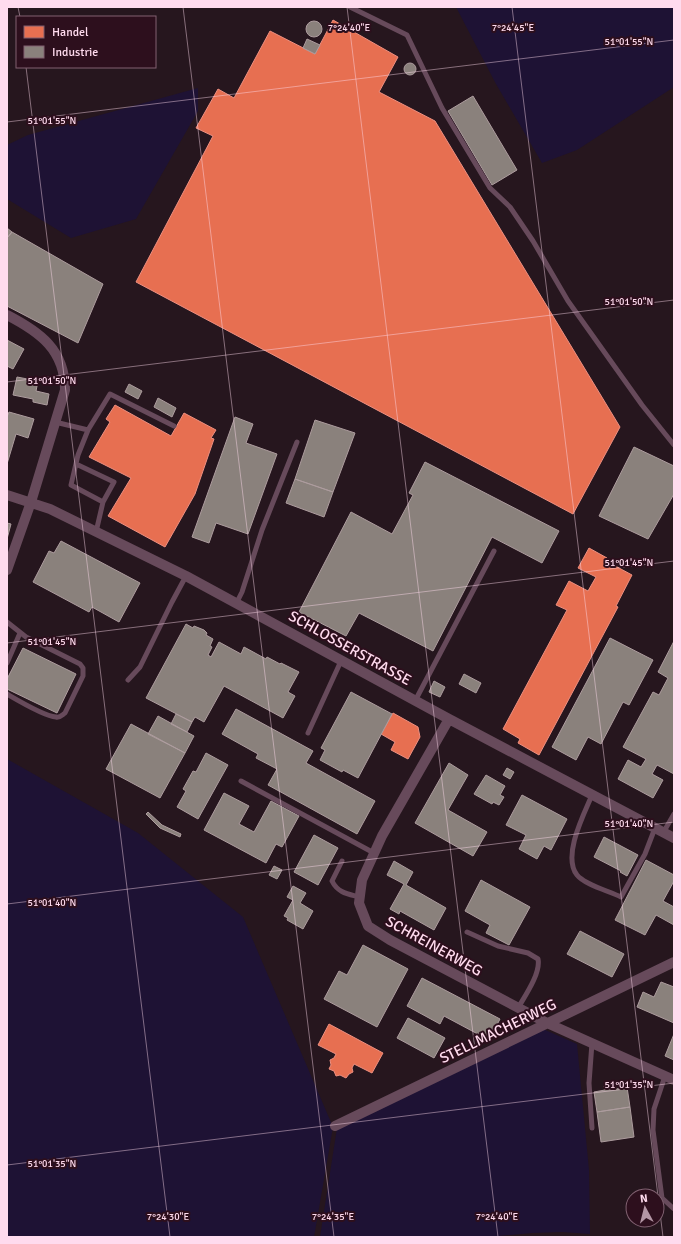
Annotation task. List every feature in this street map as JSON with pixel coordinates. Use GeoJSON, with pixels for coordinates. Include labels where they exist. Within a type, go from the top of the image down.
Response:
{"type":"FeatureCollection","features":[{"type":"Feature","properties":{"kind":"street"},"geometry":{"type":"LineString","coordinates":[[7,315],[27,325],[50,344],[58,357],[65,378],[65,390],[31,502],[7,570]]}},
{"type":"Feature","properties":{"kind":"street","name":"SCHLOSSERSTRASSE"},"geometry":{"type":"LineString","coordinates":[[7,495],[50,509],[186,576],[449,719],[674,838]]}},
{"type":"Feature","properties":{"kind":"street","name":"SCHREINERWEG"},"geometry":{"type":"LineString","coordinates":[[449,719],[382,836],[362,880],[359,904],[368,926],[390,940],[547,1023],[669,1078]]}},
{"type":"Feature","properties":{"kind":"street","name":"STELLMACHERWEG"},"geometry":{"type":"LineString","coordinates":[[335,1126],[674,962]]}},
{"type":"Feature","properties":{"kind":"lane"},"geometry":{"type":"LineString","coordinates":[[350,7],[407,36],[442,108],[490,188],[510,207],[533,241],[568,301],[642,405],[674,445]]}},
{"type":"Feature","properties":{"kind":"lane"},"geometry":{"type":"LineString","coordinates":[[103,502],[71,485],[78,455],[88,430],[110,394],[174,426]]}},
{"type":"Feature","properties":{"kind":"lane"},"geometry":{"type":"LineString","coordinates":[[55,422],[88,430]]}},
{"type":"Feature","properties":{"kind":"lane"},"geometry":{"type":"LineString","coordinates":[[236,604],[242,592],[262,530],[297,442]]}},
{"type":"Feature","properties":{"kind":"lane"},"geometry":{"type":"LineString","coordinates":[[76,464],[114,482],[103,502],[96,532]]}},
{"type":"Feature","properties":{"kind":"lane"},"geometry":{"type":"LineString","coordinates":[[416,701],[494,551]]}},
{"type":"Feature","properties":{"kind":"lane"},"geometry":{"type":"LineString","coordinates":[[128,680],[140,667],[186,576]]}},
{"type":"Feature","properties":{"kind":"lane"},"geometry":{"type":"LineString","coordinates":[[7,622],[26,637],[80,664],[83,668],[83,676],[65,714],[61,717],[46,714],[7,694]]}},
{"type":"Feature","properties":{"kind":"lane"},"geometry":{"type":"LineString","coordinates":[[7,663],[20,633]]}},
{"type":"Feature","properties":{"kind":"lane"},"geometry":{"type":"LineString","coordinates":[[308,733],[341,661]]}},
{"type":"Feature","properties":{"kind":"lane"},"geometry":{"type":"LineString","coordinates":[[241,781],[374,853]]}},
{"type":"Feature","properties":{"kind":"lane"},"geometry":{"type":"LineString","coordinates":[[592,795],[577,830],[572,865],[576,874],[585,881],[621,897],[659,830],[674,814]]}},
{"type":"Feature","properties":{"kind":"lane"},"geometry":{"type":"LineString","coordinates":[[342,861],[332,881],[336,888],[341,892],[359,897]]}},
{"type":"Feature","properties":{"kind":"lane"},"geometry":{"type":"LineString","coordinates":[[467,932],[498,946],[528,953],[538,959],[539,964],[532,984],[518,1008]]}},
{"type":"Feature","properties":{"kind":"lane"},"geometry":{"type":"LineString","coordinates":[[592,1043],[588,1083],[592,1128]]}},
{"type":"Feature","properties":{"kind":"lane"},"geometry":{"type":"LineString","coordinates":[[669,1078],[654,1109],[653,1130],[662,1198],[674,1209]]}},
{"type":"Feature","properties":{"kind":"shaded area"},"geometry":{"type":"Polygon","coordinates":[[[456,7],[674,7],[674,87],[577,150],[542,163],[496,84],[456,7]]]}},
{"type":"Feature","properties":{"kind":"shaded area"},"geometry":{"type":"Polygon","coordinates":[[[198,88],[198,111],[136,219],[71,238],[7,199],[7,145],[28,135],[198,88]]]}},
{"type":"Feature","properties":{"kind":"shaded area"},"geometry":{"type":"Polygon","coordinates":[[[7,759],[138,833],[243,917],[333,1127],[314,1237],[7,1237],[7,759]]]}},
{"type":"Feature","properties":{"kind":"shaded area"},"geometry":{"type":"Polygon","coordinates":[[[543,1029],[577,1044],[589,1170],[590,1234],[562,1232],[487,1237],[320,1237],[337,1128],[543,1029]]]}},
{"type":"Feature","properties":{"kind":"building: Handel"},"geometry":{"type":"Polygon","coordinates":[[[333,20],[398,57],[379,92],[435,121],[620,427],[573,514],[136,282],[213,136],[196,128],[218,89],[234,98],[270,31],[315,54],[333,20]]]}},
{"type":"Feature","properties":{"kind":"building: Handel"},"geometry":{"type":"Polygon","coordinates":[[[115,405],[171,436],[184,413],[216,430],[211,438],[214,439],[195,494],[165,547],[108,516],[131,478],[89,457],[110,422],[106,419],[115,405]]]}},
{"type":"Feature","properties":{"kind":"building: Handel"},"geometry":{"type":"Polygon","coordinates":[[[589,548],[607,558],[606,561],[632,575],[616,606],[618,607],[539,755],[518,743],[520,739],[503,729],[567,610],[556,605],[569,581],[588,591],[596,577],[578,568],[589,548]]]}},
{"type":"Feature","properties":{"kind":"building: Handel"},"geometry":{"type":"Polygon","coordinates":[[[393,713],[418,727],[420,737],[408,759],[391,750],[395,742],[381,734],[393,713]]]}},
{"type":"Feature","properties":{"kind":"building: Handel"},"geometry":{"type":"Polygon","coordinates":[[[329,1024],[383,1053],[372,1073],[354,1064],[352,1068],[353,1072],[346,1078],[340,1075],[336,1076],[334,1071],[329,1069],[331,1065],[330,1060],[334,1058],[336,1054],[318,1045],[329,1024]]]}},
{"type":"Feature","properties":{"kind":"building: Industrie"},"geometry":{"type":"Polygon","coordinates":[[[311,21],[317,21],[322,26],[320,35],[317,37],[311,37],[306,32],[306,26],[311,21]]]}},
{"type":"Feature","properties":{"kind":"building: Industrie"},"geometry":{"type":"Polygon","coordinates":[[[307,39],[320,45],[315,54],[303,48],[307,39]]]}},
{"type":"Feature","properties":{"kind":"building: Industrie"},"geometry":{"type":"Polygon","coordinates":[[[412,63],[415,64],[415,74],[408,75],[405,74],[404,67],[405,64],[412,63]]]}},
{"type":"Feature","properties":{"kind":"building: Industrie"},"geometry":{"type":"Polygon","coordinates":[[[473,96],[517,170],[492,185],[448,111],[473,96]]]}},
{"type":"Feature","properties":{"kind":"building: Industrie"},"geometry":{"type":"Polygon","coordinates":[[[7,228],[12,232],[7,238],[7,228]]]}},
{"type":"Feature","properties":{"kind":"building: Industrie"},"geometry":{"type":"Polygon","coordinates":[[[12,232],[103,284],[78,343],[7,306],[7,238],[12,232]]]}},
{"type":"Feature","properties":{"kind":"building: Industrie"},"geometry":{"type":"Polygon","coordinates":[[[7,340],[24,349],[13,369],[7,366],[7,340]]]}},
{"type":"Feature","properties":{"kind":"building: Industrie"},"geometry":{"type":"Polygon","coordinates":[[[17,377],[38,381],[36,391],[49,394],[47,405],[33,402],[33,399],[13,395],[17,377]]]}},
{"type":"Feature","properties":{"kind":"building: Industrie"},"geometry":{"type":"Polygon","coordinates":[[[129,384],[142,391],[138,399],[125,392],[129,384]]]}},
{"type":"Feature","properties":{"kind":"building: Industrie"},"geometry":{"type":"Polygon","coordinates":[[[158,398],[176,408],[172,417],[154,407],[158,398]]]}},
{"type":"Feature","properties":{"kind":"building: Industrie"},"geometry":{"type":"Polygon","coordinates":[[[9,412],[34,419],[28,438],[16,434],[7,464],[7,417],[9,412]]]}},
{"type":"Feature","properties":{"kind":"building: Industrie"},"geometry":{"type":"Polygon","coordinates":[[[235,417],[253,424],[246,443],[277,454],[248,534],[216,523],[209,543],[192,537],[235,417]]]}},
{"type":"Feature","properties":{"kind":"building: Industrie"},"geometry":{"type":"Polygon","coordinates":[[[315,420],[355,433],[333,492],[295,479],[315,420]]]}},
{"type":"Feature","properties":{"kind":"building: Industrie"},"geometry":{"type":"Polygon","coordinates":[[[634,447],[674,466],[674,494],[648,539],[599,516],[634,447]]]}},
{"type":"Feature","properties":{"kind":"building: Industrie"},"geometry":{"type":"Polygon","coordinates":[[[425,462],[559,531],[542,563],[492,537],[433,651],[359,613],[346,636],[299,612],[351,512],[392,534],[413,495],[409,493],[425,462]]]}},
{"type":"Feature","properties":{"kind":"building: Industrie"},"geometry":{"type":"Polygon","coordinates":[[[295,479],[333,492],[324,517],[286,503],[295,479]]]}},
{"type":"Feature","properties":{"kind":"building: Industrie"},"geometry":{"type":"Polygon","coordinates":[[[7,523],[11,524],[7,539],[7,523]]]}},
{"type":"Feature","properties":{"kind":"building: Industrie"},"geometry":{"type":"Polygon","coordinates":[[[61,541],[140,583],[119,622],[92,607],[89,612],[33,582],[49,551],[54,553],[61,541]]]}},
{"type":"Feature","properties":{"kind":"building: Industrie"},"geometry":{"type":"Polygon","coordinates":[[[186,624],[193,628],[194,626],[204,630],[207,633],[206,635],[213,639],[210,646],[212,647],[208,655],[211,657],[219,642],[241,654],[244,647],[266,659],[267,657],[299,672],[288,692],[295,696],[283,718],[224,686],[204,722],[195,717],[192,722],[146,698],[186,624]]]}},
{"type":"Feature","properties":{"kind":"building: Industrie"},"geometry":{"type":"Polygon","coordinates":[[[610,638],[653,660],[629,705],[623,702],[601,744],[588,737],[576,760],[552,747],[610,638]]]}},
{"type":"Feature","properties":{"kind":"building: Industrie"},"geometry":{"type":"Polygon","coordinates":[[[674,641],[674,774],[657,765],[652,774],[663,780],[653,798],[618,779],[628,760],[641,767],[646,759],[623,747],[653,692],[659,695],[668,678],[658,672],[674,641]]]}},
{"type":"Feature","properties":{"kind":"building: Industrie"},"geometry":{"type":"Polygon","coordinates":[[[23,648],[76,674],[57,713],[7,689],[7,679],[23,648]]]}},
{"type":"Feature","properties":{"kind":"building: Industrie"},"geometry":{"type":"Polygon","coordinates":[[[464,674],[481,683],[476,693],[459,684],[464,674]]]}},
{"type":"Feature","properties":{"kind":"building: Industrie"},"geometry":{"type":"Polygon","coordinates":[[[434,681],[445,687],[440,697],[429,692],[434,681]]]}},
{"type":"Feature","properties":{"kind":"building: Industrie"},"geometry":{"type":"Polygon","coordinates":[[[351,692],[392,714],[358,778],[343,770],[342,772],[320,760],[325,750],[321,748],[351,692]]]}},
{"type":"Feature","properties":{"kind":"building: Industrie"},"geometry":{"type":"Polygon","coordinates":[[[236,709],[313,751],[306,763],[375,801],[357,834],[268,785],[277,769],[256,758],[258,754],[222,734],[236,709]]]}},
{"type":"Feature","properties":{"kind":"building: Industrie"},"geometry":{"type":"Polygon","coordinates":[[[176,714],[192,722],[187,732],[171,724],[176,714]]]}},
{"type":"Feature","properties":{"kind":"building: Industrie"},"geometry":{"type":"Polygon","coordinates":[[[158,716],[194,736],[185,753],[148,734],[158,716]]]}},
{"type":"Feature","properties":{"kind":"building: Industrie"},"geometry":{"type":"Polygon","coordinates":[[[131,724],[185,753],[160,798],[106,769],[131,724]]]}},
{"type":"Feature","properties":{"kind":"building: Industrie"},"geometry":{"type":"Polygon","coordinates":[[[206,753],[228,765],[198,819],[177,807],[186,791],[183,789],[193,771],[196,772],[206,753]]]}},
{"type":"Feature","properties":{"kind":"building: Industrie"},"geometry":{"type":"Polygon","coordinates":[[[449,763],[468,775],[448,810],[487,832],[473,856],[415,823],[449,763]]]}},
{"type":"Feature","properties":{"kind":"building: Industrie"},"geometry":{"type":"Polygon","coordinates":[[[507,768],[514,772],[510,779],[503,775],[507,768]]]}},
{"type":"Feature","properties":{"kind":"building: Industrie"},"geometry":{"type":"Polygon","coordinates":[[[486,775],[505,786],[500,795],[504,797],[499,805],[493,802],[492,804],[474,794],[486,775]]]}},
{"type":"Feature","properties":{"kind":"building: Industrie"},"geometry":{"type":"Polygon","coordinates":[[[224,793],[249,806],[239,824],[254,832],[271,801],[299,816],[282,847],[276,844],[266,863],[204,830],[224,793]]]}},
{"type":"Feature","properties":{"kind":"building: Industrie"},"geometry":{"type":"Polygon","coordinates":[[[522,795],[567,819],[551,850],[544,846],[537,859],[519,849],[526,835],[506,825],[522,795]]]}},
{"type":"Feature","properties":{"kind":"building: Industrie"},"geometry":{"type":"Polygon","coordinates":[[[148,812],[162,825],[181,834],[180,837],[160,828],[146,814],[148,812]]]}},
{"type":"Feature","properties":{"kind":"building: Industrie"},"geometry":{"type":"Polygon","coordinates":[[[314,835],[338,848],[318,885],[294,872],[314,835]]]}},
{"type":"Feature","properties":{"kind":"building: Industrie"},"geometry":{"type":"Polygon","coordinates":[[[604,837],[638,855],[627,876],[620,872],[621,871],[594,857],[604,837]]]}},
{"type":"Feature","properties":{"kind":"building: Industrie"},"geometry":{"type":"Polygon","coordinates":[[[646,860],[674,875],[674,881],[663,901],[674,907],[674,925],[656,915],[645,935],[615,920],[646,860]]]}},
{"type":"Feature","properties":{"kind":"building: Industrie"},"geometry":{"type":"Polygon","coordinates":[[[394,861],[413,872],[406,885],[446,908],[434,930],[400,911],[399,914],[390,909],[404,884],[387,875],[394,861]]]}},
{"type":"Feature","properties":{"kind":"building: Industrie"},"geometry":{"type":"Polygon","coordinates":[[[274,866],[282,870],[277,879],[269,875],[274,866]]]}},
{"type":"Feature","properties":{"kind":"building: Industrie"},"geometry":{"type":"Polygon","coordinates":[[[481,880],[530,907],[509,945],[486,933],[490,925],[465,911],[481,880]]]}},
{"type":"Feature","properties":{"kind":"building: Industrie"},"geometry":{"type":"Polygon","coordinates":[[[293,886],[306,893],[300,903],[313,911],[303,929],[287,920],[288,918],[284,916],[293,900],[287,897],[293,886]]]}},
{"type":"Feature","properties":{"kind":"building: Industrie"},"geometry":{"type":"Polygon","coordinates":[[[580,931],[624,954],[612,977],[567,954],[580,931]]]}},
{"type":"Feature","properties":{"kind":"building: Industrie"},"geometry":{"type":"Polygon","coordinates":[[[363,945],[408,969],[377,1027],[324,999],[339,971],[347,975],[363,945]]]}},
{"type":"Feature","properties":{"kind":"building: Industrie"},"geometry":{"type":"Polygon","coordinates":[[[422,978],[500,1019],[489,1040],[444,1016],[440,1024],[407,1006],[422,978]]]}},
{"type":"Feature","properties":{"kind":"building: Industrie"},"geometry":{"type":"Polygon","coordinates":[[[661,982],[674,987],[674,1023],[637,1007],[643,992],[654,997],[661,982]]]}},
{"type":"Feature","properties":{"kind":"building: Industrie"},"geometry":{"type":"Polygon","coordinates":[[[408,1018],[445,1038],[434,1058],[397,1038],[408,1018]]]}},
{"type":"Feature","properties":{"kind":"building: Industrie"},"geometry":{"type":"Polygon","coordinates":[[[674,1034],[674,1060],[665,1056],[674,1034]]]}},
{"type":"Feature","properties":{"kind":"building: Industrie"},"geometry":{"type":"Polygon","coordinates":[[[615,1084],[616,1089],[627,1087],[630,1107],[597,1112],[594,1092],[605,1090],[604,1086],[615,1084]]]}},
{"type":"Feature","properties":{"kind":"building: Industrie"},"geometry":{"type":"Polygon","coordinates":[[[630,1107],[634,1137],[601,1142],[597,1112],[630,1107]]]}}]}
